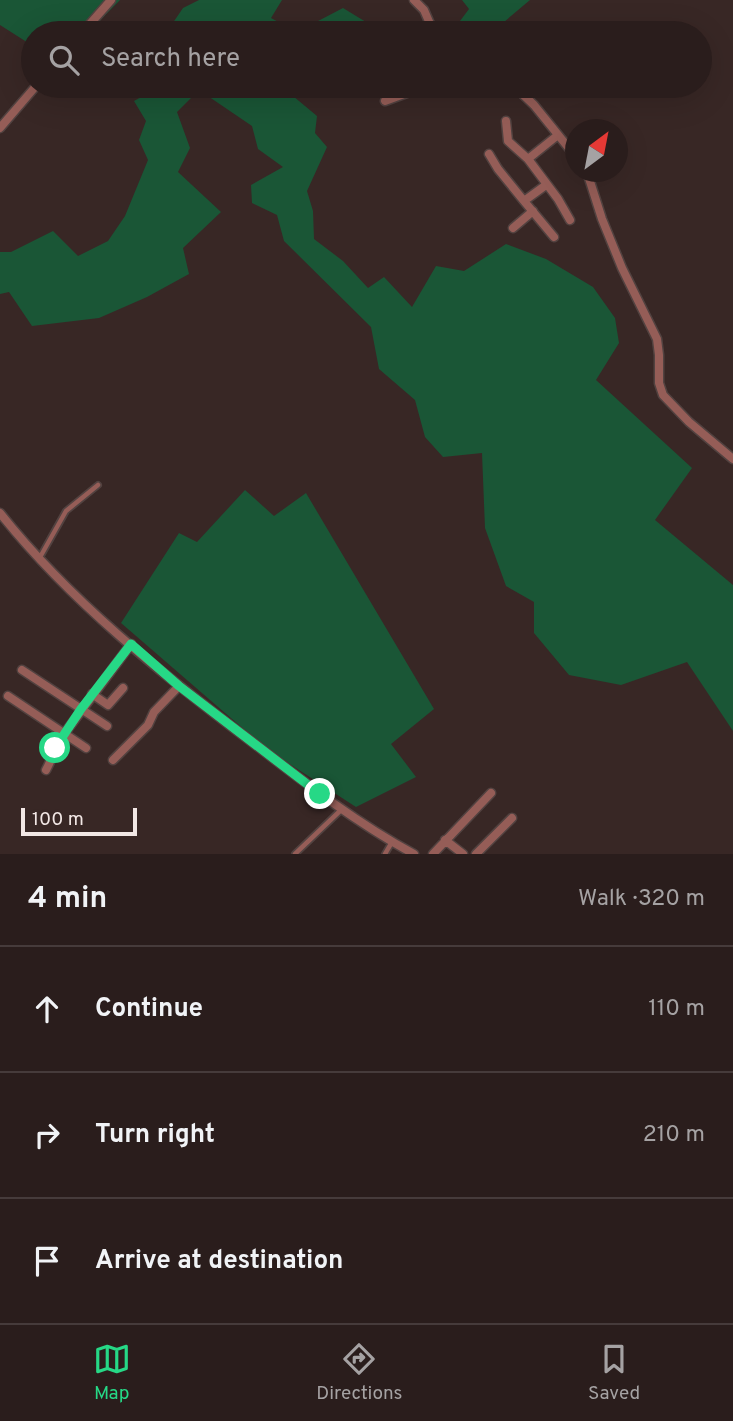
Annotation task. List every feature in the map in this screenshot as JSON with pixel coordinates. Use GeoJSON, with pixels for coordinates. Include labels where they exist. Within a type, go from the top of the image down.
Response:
{"type":"FeatureCollection","features":[{"type":"Feature","properties":{"kind":"street"},"geometry":{"type":"LineString","coordinates":[[93,21],[111,0]]}},
{"type":"Feature","properties":{"kind":"street"},"geometry":{"type":"LineString","coordinates":[[414,0],[424,10],[429,21]]}},
{"type":"Feature","properties":{"kind":"street"},"geometry":{"type":"LineString","coordinates":[[0,128],[26,98]]}},
{"type":"Feature","properties":{"kind":"street"},"geometry":{"type":"LineString","coordinates":[[385,101],[393,98]]}},
{"type":"Feature","properties":{"kind":"street"},"geometry":{"type":"LineString","coordinates":[[527,98],[565,144]]}},
{"type":"Feature","properties":{"kind":"street"},"geometry":{"type":"LineString","coordinates":[[506,121],[508,141],[528,159],[558,199],[569,220]]}},
{"type":"Feature","properties":{"kind":"street"},"geometry":{"type":"LineString","coordinates":[[528,159],[558,135]]}},
{"type":"Feature","properties":{"kind":"street"},"geometry":{"type":"LineString","coordinates":[[489,153],[498,169],[554,237]]}},
{"type":"Feature","properties":{"kind":"street"},"geometry":{"type":"LineString","coordinates":[[590,182],[622,268],[657,340],[659,383],[663,395],[689,422],[733,459]]}},
{"type":"Feature","properties":{"kind":"street"},"geometry":{"type":"LineString","coordinates":[[524,201],[546,185]]}},
{"type":"Feature","properties":{"kind":"street"},"geometry":{"type":"LineString","coordinates":[[513,228],[533,211]]}},
{"type":"Feature","properties":{"kind":"street"},"geometry":{"type":"LineString","coordinates":[[0,513],[38,560],[179,686],[341,810],[414,854]]}},
{"type":"Feature","properties":{"kind":"street"},"geometry":{"type":"LineString","coordinates":[[46,770],[56,753],[55,747],[131,644]]}},
{"type":"Feature","properties":{"kind":"street"},"geometry":{"type":"LineString","coordinates":[[22,670],[107,726]]}},
{"type":"Feature","properties":{"kind":"street"},"geometry":{"type":"LineString","coordinates":[[113,760],[148,724],[154,712],[179,686]]}},
{"type":"Feature","properties":{"kind":"street"},"geometry":{"type":"LineString","coordinates":[[92,694],[108,705],[123,688]]}},
{"type":"Feature","properties":{"kind":"street"},"geometry":{"type":"LineString","coordinates":[[8,696],[86,748]]}},
{"type":"Feature","properties":{"kind":"street"},"geometry":{"type":"LineString","coordinates":[[433,854],[491,793]]}},
{"type":"Feature","properties":{"kind":"street"},"geometry":{"type":"LineString","coordinates":[[476,854],[512,818]]}},
{"type":"Feature","properties":{"kind":"street"},"geometry":{"type":"LineString","coordinates":[[445,840],[463,854]]}},
{"type":"Feature","properties":{"kind":"lane"},"geometry":{"type":"LineString","coordinates":[[38,560],[66,511],[98,485]]}},
{"type":"Feature","properties":{"kind":"lane"},"geometry":{"type":"LineString","coordinates":[[295,854],[341,810]]}},
{"type":"Feature","properties":{"kind":"lane"},"geometry":{"type":"LineString","coordinates":[[385,854],[393,842]]}},
{"type":"Feature","properties":{"kind":"green space"},"geometry":{"type":"Polygon","coordinates":[[[0,0],[120,0],[100,21],[21,21],[21,38],[0,25],[0,0]]]}},
{"type":"Feature","properties":{"kind":"green space"},"geometry":{"type":"Polygon","coordinates":[[[199,0],[282,0],[271,18],[277,21],[174,21],[183,8],[199,0]]]}},
{"type":"Feature","properties":{"kind":"green space"},"geometry":{"type":"Polygon","coordinates":[[[462,0],[530,0],[505,21],[460,21],[469,9],[462,0]]]}},
{"type":"Feature","properties":{"kind":"green space"},"geometry":{"type":"Polygon","coordinates":[[[343,8],[364,21],[318,21],[343,8]]]}},
{"type":"Feature","properties":{"kind":"green space"},"geometry":{"type":"Polygon","coordinates":[[[139,98],[191,98],[177,112],[190,148],[178,172],[221,212],[183,248],[189,274],[147,297],[99,318],[32,326],[9,292],[0,294],[0,252],[11,252],[53,231],[78,256],[108,241],[125,216],[148,160],[139,140],[146,121],[134,101],[139,98]]]}},
{"type":"Feature","properties":{"kind":"green space"},"geometry":{"type":"Polygon","coordinates":[[[211,98],[295,98],[317,116],[315,133],[327,147],[307,191],[313,211],[314,239],[343,261],[368,288],[384,277],[412,307],[436,266],[464,271],[506,244],[546,259],[593,287],[615,318],[619,343],[596,380],[692,468],[655,520],[733,585],[733,731],[687,662],[621,685],[569,675],[534,633],[534,602],[506,586],[485,528],[482,453],[443,457],[425,437],[415,400],[379,369],[371,327],[284,241],[277,215],[252,203],[251,185],[283,167],[258,149],[252,126],[211,98]]]}},
{"type":"Feature","properties":{"kind":"green space"},"geometry":{"type":"Polygon","coordinates":[[[245,490],[274,516],[306,493],[434,709],[391,744],[416,777],[356,807],[268,750],[121,623],[179,533],[197,542],[245,490]]]}},
{"type":"Feature","properties":{"kind":"route"},"geometry":{"type":"LineString","coordinates":[[55,748],[131,644],[179,686],[320,794]]}}]}
